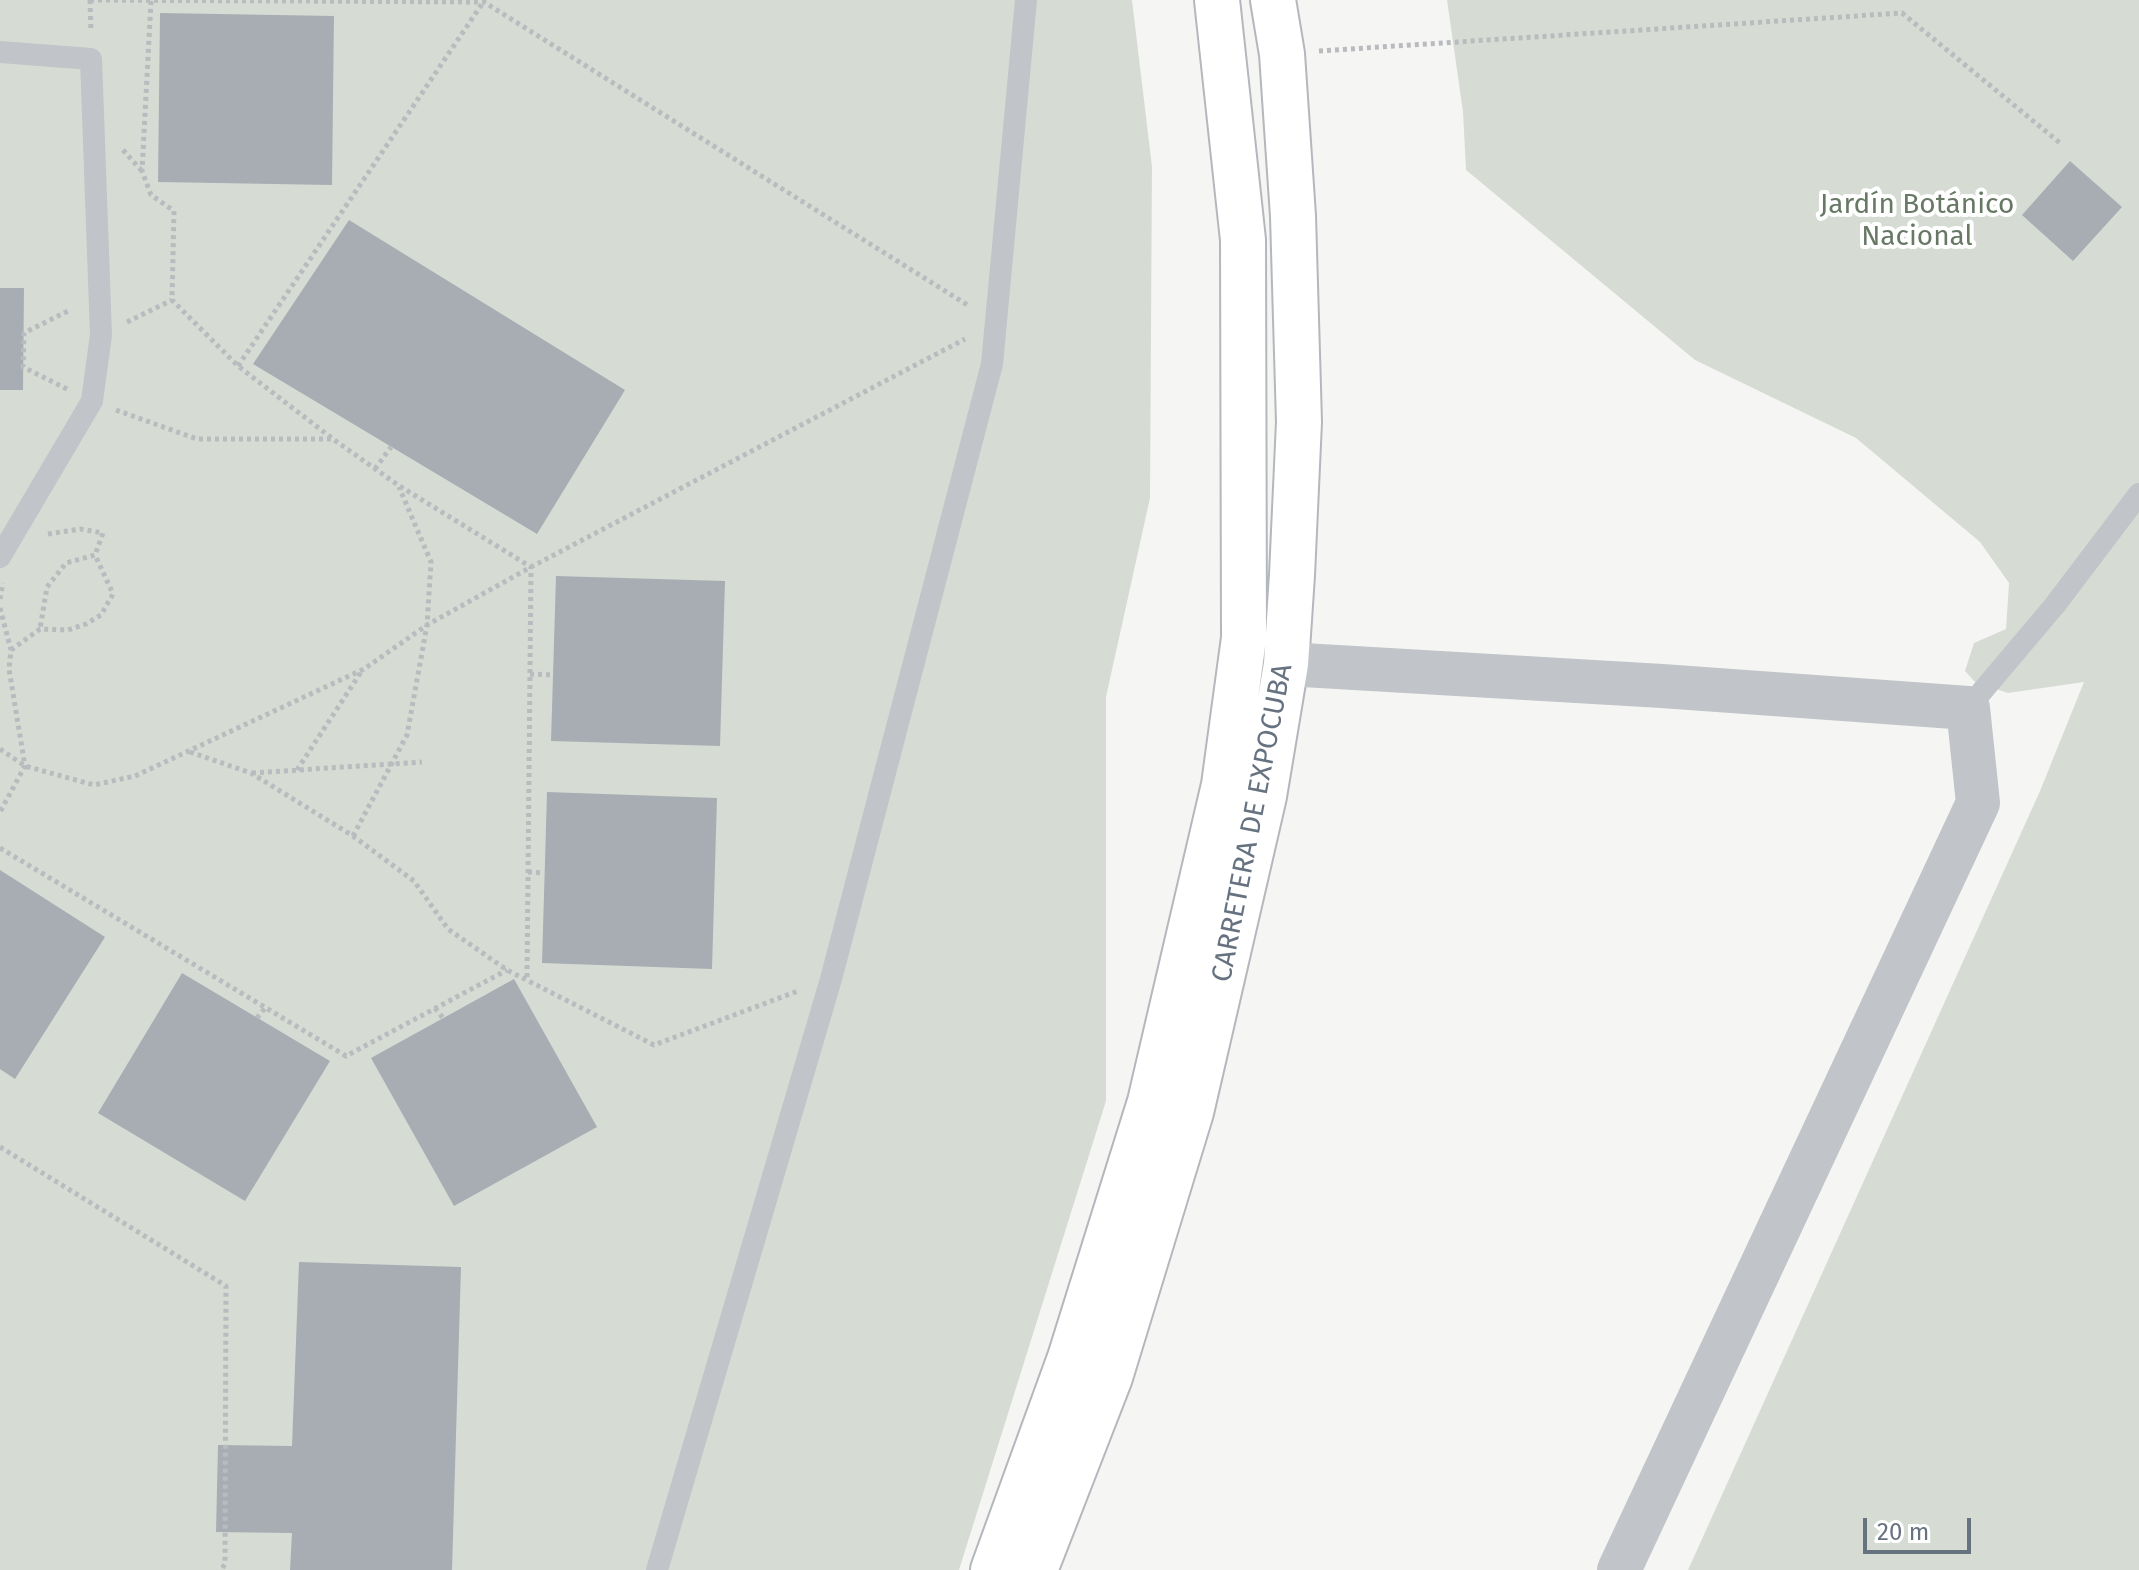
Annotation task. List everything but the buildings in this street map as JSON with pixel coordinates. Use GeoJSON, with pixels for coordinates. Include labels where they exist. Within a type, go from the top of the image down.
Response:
{"type":"FeatureCollection","features":[{"type":"Feature","properties":{"kind":"main road","name":"CARRETERA DE EXPOCUBA"},"geometry":{"type":"LineString","coordinates":[[993,1570],[1070,1358],[1150,1102],[1224,785],[1244,638],[1243,240],[1217,0]]}},
{"type":"Feature","properties":{"kind":"main road","name":"CARRETERA DE EXPOCUBA"},"geometry":{"type":"LineString","coordinates":[[1035,1570],[1110,1377],[1191,1112],[1264,796],[1286,664],[1299,422],[1293,216],[1282,54],[1273,0]]}},
{"type":"Feature","properties":{"kind":"street"},"geometry":{"type":"LineString","coordinates":[[1286,664],[1968,708],[1978,803],[1619,1570]]}},
{"type":"Feature","properties":{"kind":"lane"},"geometry":{"type":"LineString","coordinates":[[657,1570],[831,979],[992,364],[1026,0]]}},
{"type":"Feature","properties":{"kind":"lane"},"geometry":{"type":"LineString","coordinates":[[0,52],[91,59],[101,335],[92,401],[5,549]]}},
{"type":"Feature","properties":{"kind":"lane"},"geometry":{"type":"LineString","coordinates":[[1968,708],[2055,605],[2139,494]]}},
{"type":"Feature","properties":{"kind":"path"},"geometry":{"type":"LineString","coordinates":[[90,0],[484,1],[996,323]]}},
{"type":"Feature","properties":{"kind":"path"},"geometry":{"type":"LineString","coordinates":[[151,1],[142,171],[151,195],[174,211],[172,300],[238,366],[333,439],[398,485],[531,567]]}},
{"type":"Feature","properties":{"kind":"path"},"geometry":{"type":"LineString","coordinates":[[238,366],[484,1]]}},
{"type":"Feature","properties":{"kind":"path"},"geometry":{"type":"LineString","coordinates":[[1282,54],[1902,13],[2060,143]]}},
{"type":"Feature","properties":{"kind":"path"},"geometry":{"type":"LineString","coordinates":[[100,296],[24,333],[23,367],[92,401],[197,439],[333,439]]}},
{"type":"Feature","properties":{"kind":"path"},"geometry":{"type":"LineString","coordinates":[[101,335],[172,300]]}},
{"type":"Feature","properties":{"kind":"path"},"geometry":{"type":"LineString","coordinates":[[0,749],[25,766],[94,785],[135,776],[364,669],[427,625],[531,567],[996,323]]}},
{"type":"Feature","properties":{"kind":"path"},"geometry":{"type":"LineString","coordinates":[[375,469],[391,447]]}},
{"type":"Feature","properties":{"kind":"path"},"geometry":{"type":"LineString","coordinates":[[353,836],[407,735],[427,625],[431,562],[398,485]]}},
{"type":"Feature","properties":{"kind":"path"},"geometry":{"type":"LineString","coordinates":[[0,599],[5,549],[80,529],[103,533],[95,555],[113,594],[101,615],[68,630],[40,629],[11,650]]}},
{"type":"Feature","properties":{"kind":"path"},"geometry":{"type":"LineString","coordinates":[[40,629],[47,587],[66,563],[95,555]]}},
{"type":"Feature","properties":{"kind":"path"},"geometry":{"type":"LineString","coordinates":[[527,980],[531,567]]}},
{"type":"Feature","properties":{"kind":"path"},"geometry":{"type":"LineString","coordinates":[[0,608],[11,650],[9,669],[25,766],[0,812]]}},
{"type":"Feature","properties":{"kind":"path"},"geometry":{"type":"LineString","coordinates":[[297,770],[364,669]]}},
{"type":"Feature","properties":{"kind":"path"},"geometry":{"type":"LineString","coordinates":[[530,674],[554,675]]}},
{"type":"Feature","properties":{"kind":"path"},"geometry":{"type":"LineString","coordinates":[[189,751],[251,773],[353,836],[414,881],[448,929],[507,970],[654,1045],[831,979]]}},
{"type":"Feature","properties":{"kind":"path"},"geometry":{"type":"LineString","coordinates":[[251,773],[422,762]]}},
{"type":"Feature","properties":{"kind":"path"},"geometry":{"type":"LineString","coordinates":[[0,848],[346,1056],[507,970]]}},
{"type":"Feature","properties":{"kind":"path"},"geometry":{"type":"LineString","coordinates":[[528,872],[544,873]]}},
{"type":"Feature","properties":{"kind":"path"},"geometry":{"type":"LineString","coordinates":[[257,1018],[265,1008]]}},
{"type":"Feature","properties":{"kind":"path"},"geometry":{"type":"LineString","coordinates":[[435,1008],[443,1018]]}},
{"type":"Feature","properties":{"kind":"path"},"geometry":{"type":"LineString","coordinates":[[0,1147],[226,1286],[225,1564],[221,1570]]}},
{"type":"Feature","properties":{"kind":"green space"},"geometry":{"type":"Polygon","coordinates":[[[0,0],[1132,0],[1152,167],[1150,498],[1106,697],[1106,1101],[959,1570],[0,1570],[0,0]]]}},
{"type":"Feature","properties":{"kind":"green space","name":"Jardín Botánico Nacional"},"geometry":{"type":"Polygon","coordinates":[[[1447,0],[2139,0],[2139,1570],[1688,1570],[2040,791],[2084,682],[2008,693],[1975,682],[1965,671],[1974,643],[2006,629],[2009,583],[1980,542],[1856,438],[1695,360],[1466,170],[1463,112],[1447,0]]]}}]}
